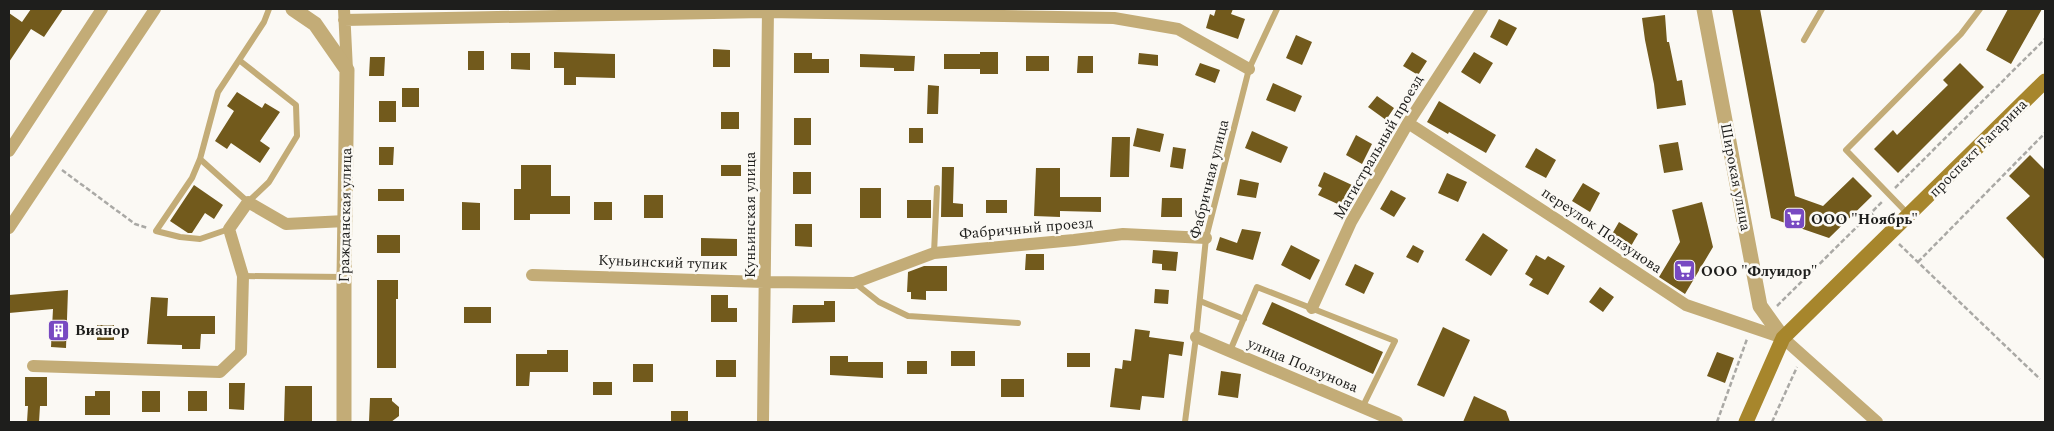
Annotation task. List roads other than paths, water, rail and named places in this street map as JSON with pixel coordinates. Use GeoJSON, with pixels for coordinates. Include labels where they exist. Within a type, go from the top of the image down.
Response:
{"type":"FeatureCollection","features":[{"type":"Feature","properties":{"kind":"main road","name":"проспект Гагарина"},"geometry":{"type":"LineString","coordinates":[[1746,422],[1783,338],[1910,216],[2045,81]]}},
{"type":"Feature","properties":{"kind":"street"},"geometry":{"type":"LineString","coordinates":[[9,151],[102,9]]}},
{"type":"Feature","properties":{"kind":"street"},"geometry":{"type":"LineString","coordinates":[[9,228],[155,9]]}},
{"type":"Feature","properties":{"kind":"street"},"geometry":{"type":"LineString","coordinates":[[293,9],[315,24],[347,70]]}},
{"type":"Feature","properties":{"kind":"street","name":"Магистральный проезд"},"geometry":{"type":"LineString","coordinates":[[1312,308],[1352,222],[1408,123],[1482,9]]}},
{"type":"Feature","properties":{"kind":"street","name":"Широкая улица"},"geometry":{"type":"LineString","coordinates":[[1704,9],[1760,306],[1783,338]]}},
{"type":"Feature","properties":{"kind":"street"},"geometry":{"type":"LineString","coordinates":[[344,14],[767,10],[1114,18],[1178,29],[1249,69]]}},
{"type":"Feature","properties":{"kind":"street","name":"Куньинская улица"},"geometry":{"type":"LineString","coordinates":[[763,422],[766,282],[767,10]]}},
{"type":"Feature","properties":{"kind":"street","name":"Гражданская улица"},"geometry":{"type":"LineString","coordinates":[[344,14],[347,70],[344,422]]}},
{"type":"Feature","properties":{"kind":"street","name":"переулок Ползунова"},"geometry":{"type":"LineString","coordinates":[[1408,123],[1686,305],[1783,338],[1877,422]]}},
{"type":"Feature","properties":{"kind":"street"},"geometry":{"type":"LineString","coordinates":[[34,366],[220,372],[241,352],[243,276],[229,229],[248,202],[286,224],[345,221]]}},
{"type":"Feature","properties":{"kind":"street","name":"Фабричный проезд"},"geometry":{"type":"LineString","coordinates":[[854,282],[934,252],[1123,234],[1206,238]]}},
{"type":"Feature","properties":{"kind":"street","name":"Куньинский тупик"},"geometry":{"type":"LineString","coordinates":[[532,274],[766,282],[854,282]]}},
{"type":"Feature","properties":{"kind":"street","name":"улица Ползунова"},"geometry":{"type":"LineString","coordinates":[[1196,337],[1396,422]]}},
{"type":"Feature","properties":{"kind":"lane"},"geometry":{"type":"LineString","coordinates":[[229,229],[200,239],[180,237],[156,231],[192,178],[200,159],[218,92],[264,22],[269,9]]}},
{"type":"Feature","properties":{"kind":"lane","name":"Фабричная улица"},"geometry":{"type":"LineString","coordinates":[[1185,422],[1206,238],[1249,69],[1277,9]]}},
{"type":"Feature","properties":{"kind":"lane"},"geometry":{"type":"LineString","coordinates":[[1804,40],[1822,9]]}},
{"type":"Feature","properties":{"kind":"lane"},"geometry":{"type":"LineString","coordinates":[[1910,216],[1846,150],[1960,34],[1980,9]]}},
{"type":"Feature","properties":{"kind":"lane"},"geometry":{"type":"LineString","coordinates":[[200,159],[248,202],[269,182],[297,136],[296,105],[240,60]]}},
{"type":"Feature","properties":{"kind":"lane"},"geometry":{"type":"LineString","coordinates":[[934,252],[937,188]]}},
{"type":"Feature","properties":{"kind":"lane"},"geometry":{"type":"LineString","coordinates":[[243,276],[344,277]]}},
{"type":"Feature","properties":{"kind":"lane"},"geometry":{"type":"LineString","coordinates":[[854,282],[879,302],[908,316],[1018,323]]}},
{"type":"Feature","properties":{"kind":"lane"},"geometry":{"type":"LineString","coordinates":[[1230,351],[1258,287],[1395,341],[1362,408]]}},
{"type":"Feature","properties":{"kind":"lane"},"geometry":{"type":"LineString","coordinates":[[1200,301],[1244,319]]}},
{"type":"Feature","properties":{"kind":"place","name":"ООО \"Ноябрь\""},"geometry":{"type":"Point","coordinates":[1795,219]}},
{"type":"Feature","properties":{"kind":"place","name":"ООО \"Флуидор\""},"geometry":{"type":"Point","coordinates":[1685,271]}},
{"type":"Feature","properties":{"kind":"place","name":"Вианор"},"geometry":{"type":"Point","coordinates":[59,330]}}]}
